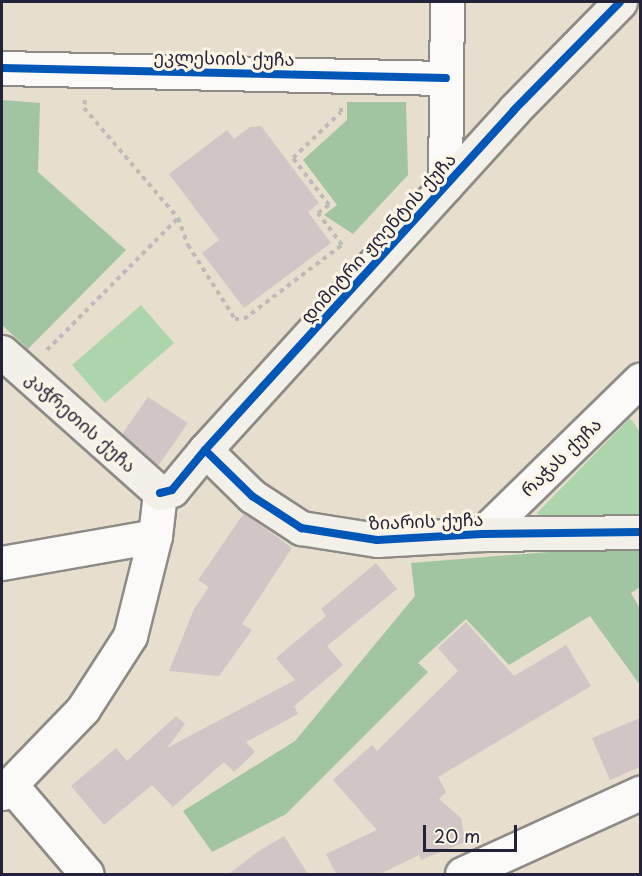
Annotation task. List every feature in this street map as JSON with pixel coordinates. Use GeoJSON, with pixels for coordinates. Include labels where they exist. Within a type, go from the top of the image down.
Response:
{"type":"FeatureCollection","features":[{"type":"Feature","properties":{"kind":"street"},"geometry":{"type":"LineString","coordinates":[[445,186],[447,2]]}},
{"type":"Feature","properties":{"kind":"street","name":"დიმიტრი ჟღენტის ქუჩა"},"geometry":{"type":"LineString","coordinates":[[160,493],[172,490],[205,450],[445,186],[620,2]]}},
{"type":"Feature","properties":{"kind":"street","name":"ეკლესიის ქუჩა"},"geometry":{"type":"LineString","coordinates":[[2,68],[446,78]]}},
{"type":"Feature","properties":{"kind":"street","name":"კაჭრეთის ქუჩა"},"geometry":{"type":"LineString","coordinates":[[13,362],[160,493]]}},
{"type":"Feature","properties":{"kind":"street","name":"რაჭას ქუჩა"},"geometry":{"type":"LineString","coordinates":[[482,534],[640,380]]}},
{"type":"Feature","properties":{"kind":"street","name":"ზიარის ქუჩა"},"geometry":{"type":"LineString","coordinates":[[205,450],[252,496],[301,528],[377,540],[482,534],[640,532]]}},
{"type":"Feature","properties":{"kind":"street"},"geometry":{"type":"LineString","coordinates":[[87,874],[6,789],[83,709],[130,636],[155,536],[160,493]]}},
{"type":"Feature","properties":{"kind":"street"},"geometry":{"type":"LineString","coordinates":[[2,563],[155,536]]}},
{"type":"Feature","properties":{"kind":"street"},"geometry":{"type":"LineString","coordinates":[[462,874],[640,793]]}},
{"type":"Feature","properties":{"kind":"path"},"geometry":{"type":"LineString","coordinates":[[86,71],[84,108],[178,218],[188,245],[235,319],[244,319],[342,245],[318,213],[328,205],[293,158],[341,112],[344,76]]}},
{"type":"Feature","properties":{"kind":"path"},"geometry":{"type":"LineString","coordinates":[[13,362],[178,218]]}},
{"type":"Feature","properties":{"kind":"green space"},"geometry":{"type":"Polygon","coordinates":[[[2,100],[40,103],[38,172],[126,250],[28,349],[2,325],[2,100]]]}},
{"type":"Feature","properties":{"kind":"green space"},"geometry":{"type":"Polygon","coordinates":[[[347,102],[406,102],[408,175],[353,234],[324,215],[337,205],[303,160],[347,120],[347,102]]]}},
{"type":"Feature","properties":{"kind":"green space"},"geometry":{"type":"Polygon","coordinates":[[[141,305],[174,343],[105,403],[72,365],[141,305]]]}},
{"type":"Feature","properties":{"kind":"green space"},"geometry":{"type":"Polygon","coordinates":[[[630,418],[640,432],[640,519],[544,522],[537,513],[630,418]]]}},
{"type":"Feature","properties":{"kind":"green space"},"geometry":{"type":"Polygon","coordinates":[[[611,547],[640,549],[640,587],[631,593],[640,609],[640,685],[590,616],[509,665],[466,619],[418,663],[428,672],[286,814],[212,852],[183,811],[295,741],[415,596],[411,563],[611,547]]]}},
{"type":"Feature","properties":{"kind":"building"},"geometry":{"type":"Polygon","coordinates":[[[261,126],[319,203],[308,212],[331,243],[244,308],[202,253],[219,240],[169,174],[227,130],[234,139],[250,127],[261,126]]]}},
{"type":"Feature","properties":{"kind":"building"},"geometry":{"type":"Polygon","coordinates":[[[148,397],[188,423],[158,466],[122,434],[148,397]]]}},
{"type":"Feature","properties":{"kind":"building"},"geometry":{"type":"Polygon","coordinates":[[[244,513],[292,548],[242,624],[252,630],[219,676],[169,671],[194,609],[209,587],[198,580],[244,513]]]}},
{"type":"Feature","properties":{"kind":"building"},"geometry":{"type":"Polygon","coordinates":[[[376,563],[397,589],[327,646],[343,665],[294,706],[298,714],[246,742],[255,752],[234,772],[224,762],[173,807],[152,785],[104,825],[71,786],[116,748],[127,761],[176,716],[185,724],[167,748],[295,680],[276,658],[326,616],[321,609],[376,563]]]}},
{"type":"Feature","properties":{"kind":"building"},"geometry":{"type":"Polygon","coordinates":[[[466,622],[514,676],[566,645],[591,686],[438,777],[446,792],[439,799],[461,818],[465,842],[421,860],[419,855],[380,874],[336,874],[326,854],[377,830],[333,780],[372,745],[377,751],[458,671],[438,648],[466,622]]]}},
{"type":"Feature","properties":{"kind":"building"},"geometry":{"type":"Polygon","coordinates":[[[640,718],[640,767],[610,780],[592,738],[640,718]]]}},
{"type":"Feature","properties":{"kind":"building"},"geometry":{"type":"Polygon","coordinates":[[[284,836],[308,874],[229,874],[256,853],[284,836]]]}},
{"type":"Feature","properties":{"kind":"cycle path"},"geometry":{"type":"LineString","coordinates":[[160,493],[172,490],[205,450],[514,110],[620,2]]}},
{"type":"Feature","properties":{"kind":"cycle path"},"geometry":{"type":"LineString","coordinates":[[2,68],[446,78]]}},
{"type":"Feature","properties":{"kind":"cycle path"},"geometry":{"type":"LineString","coordinates":[[205,450],[252,496],[301,528],[377,540],[482,534],[640,532]]}}]}
